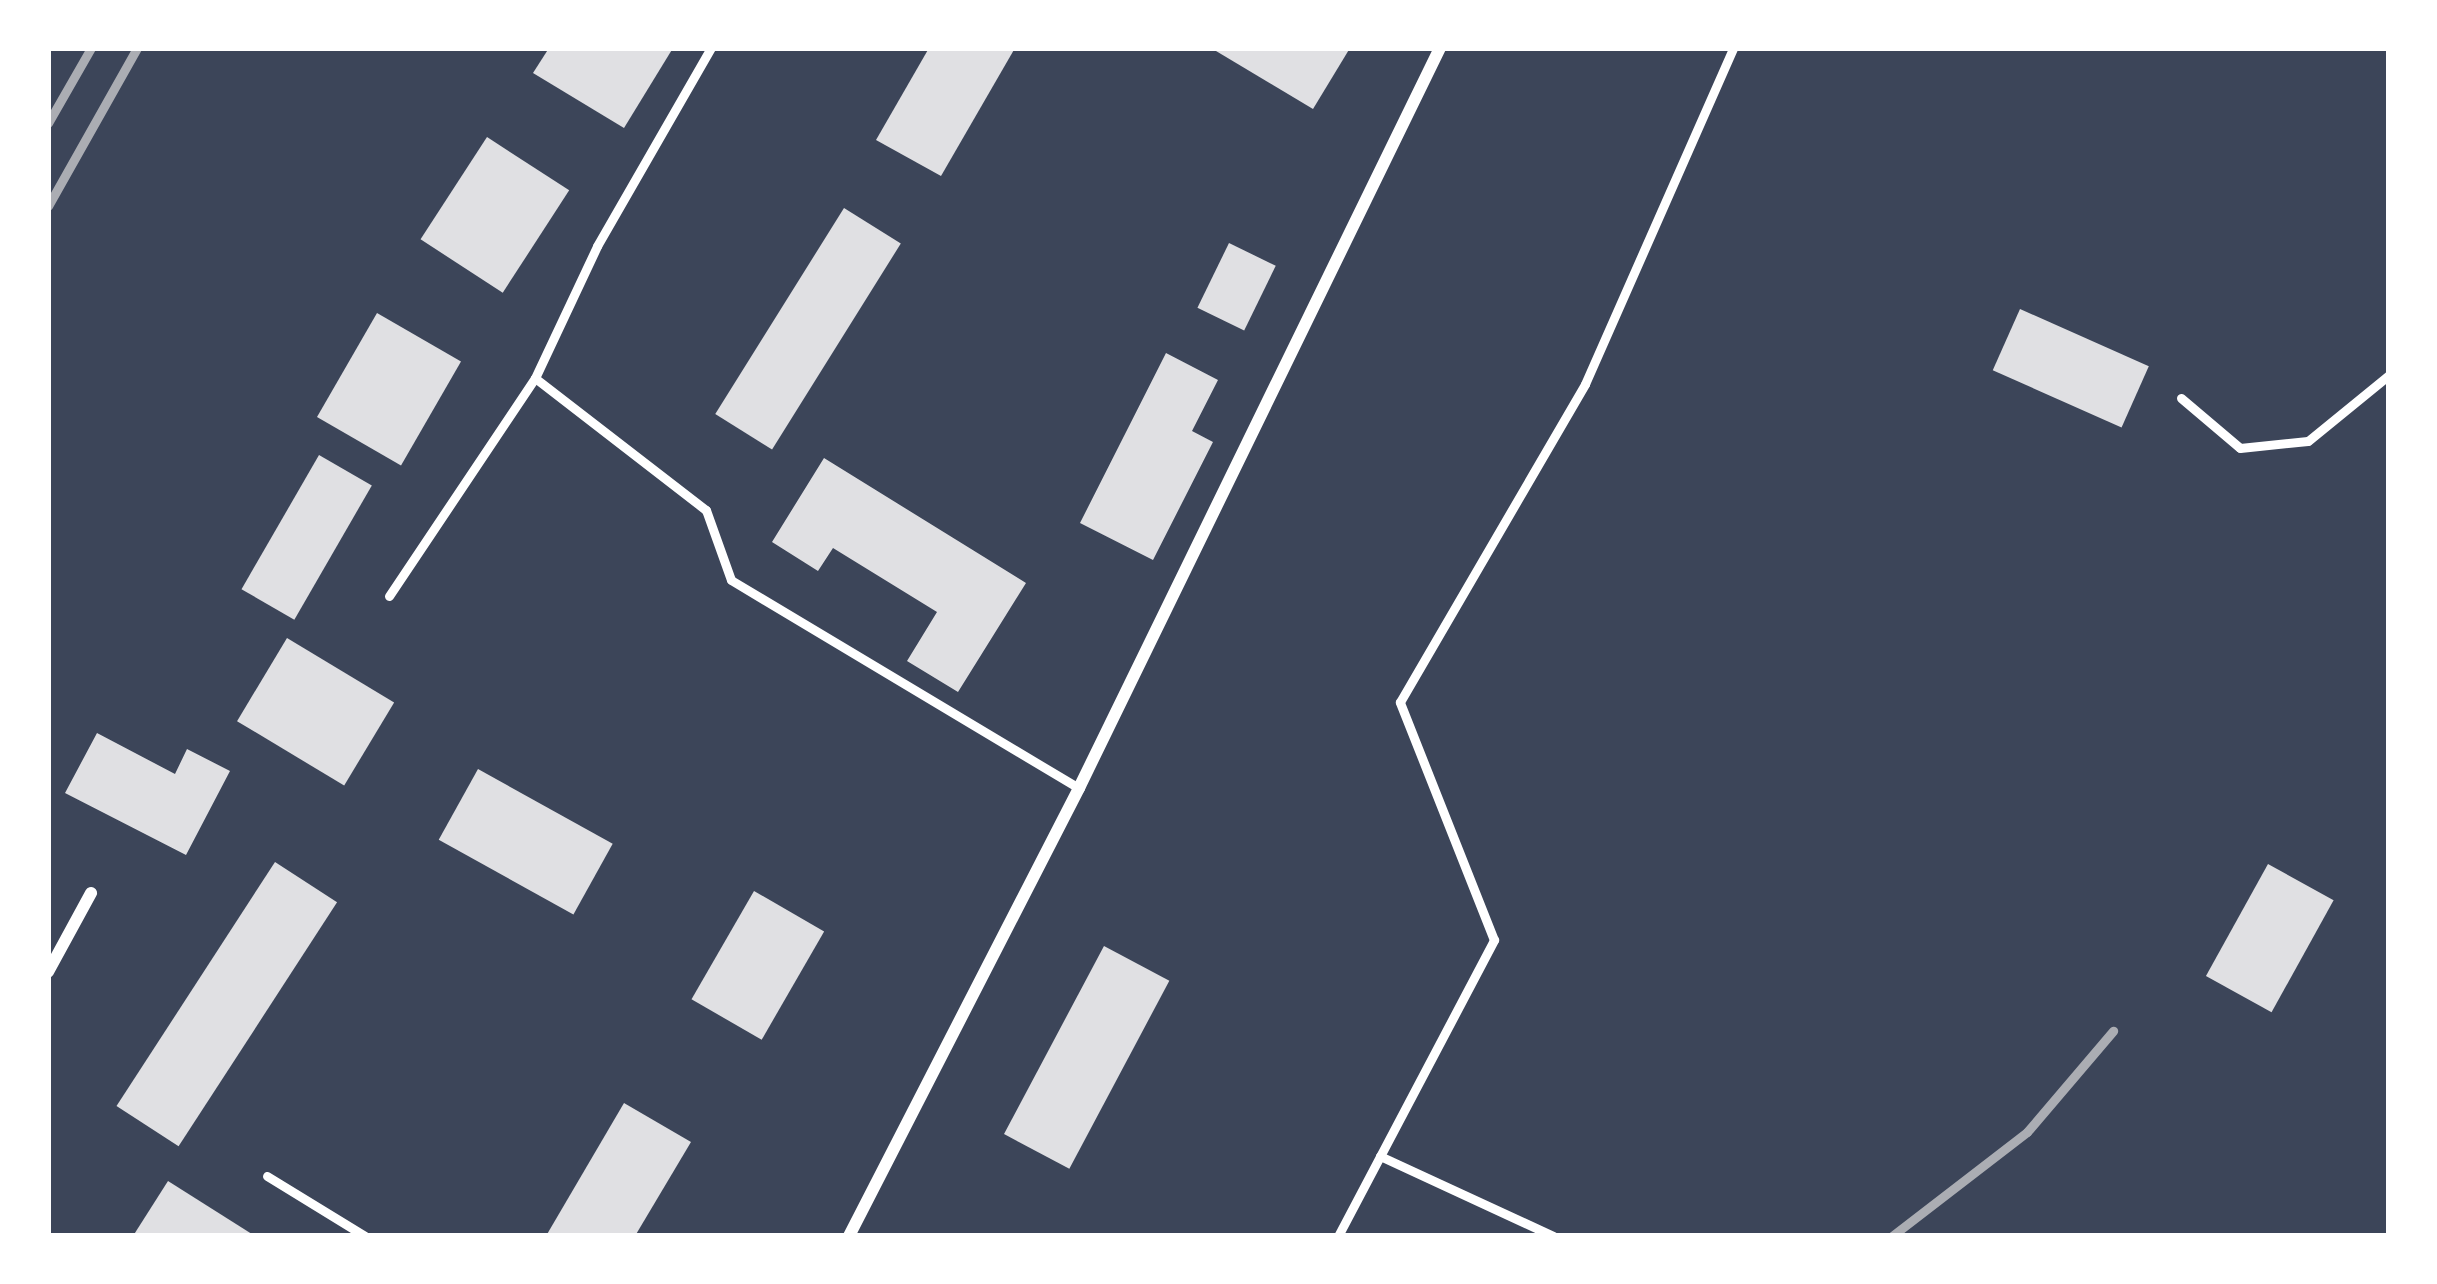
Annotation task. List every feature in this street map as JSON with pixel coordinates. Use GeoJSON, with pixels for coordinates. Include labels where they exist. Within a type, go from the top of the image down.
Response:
{"type":"FeatureCollection","features":[{"type":"Feature","properties":{"kind":"street"},"geometry":{"type":"LineString","coordinates":[[849,1236],[1079,788],[1440,48]]}},
{"type":"Feature","properties":{"kind":"street"},"geometry":{"type":"LineString","coordinates":[[48,972],[91,893]]}},
{"type":"Feature","properties":{"kind":"lane"},"geometry":{"type":"LineString","coordinates":[[389,596],[535,378],[597,246],[711,48]]}},
{"type":"Feature","properties":{"kind":"lane"},"geometry":{"type":"LineString","coordinates":[[1339,1236],[1494,940],[1400,702],[1585,384],[1733,48]]}},
{"type":"Feature","properties":{"kind":"lane"},"geometry":{"type":"LineString","coordinates":[[2181,398],[2240,448],[2308,441],[2389,375]]}},
{"type":"Feature","properties":{"kind":"lane"},"geometry":{"type":"LineString","coordinates":[[535,378],[706,510],[731,580],[1079,788]]}},
{"type":"Feature","properties":{"kind":"lane"},"geometry":{"type":"LineString","coordinates":[[1380,1156],[1553,1236]]}},
{"type":"Feature","properties":{"kind":"lane"},"geometry":{"type":"LineString","coordinates":[[267,1176],[365,1236]]}},
{"type":"Feature","properties":{"kind":"shaded area"},"geometry":{"type":"Polygon","coordinates":[[[48,48],[2389,48],[2389,1236],[48,1236],[48,48]]]}},
{"type":"Feature","properties":{"kind":"building"},"geometry":{"type":"Polygon","coordinates":[[[549,48],[673,48],[624,128],[533,73],[549,48]]]}},
{"type":"Feature","properties":{"kind":"building"},"geometry":{"type":"Polygon","coordinates":[[[929,48],[1015,48],[941,176],[876,140],[929,48]]]}},
{"type":"Feature","properties":{"kind":"building"},"geometry":{"type":"Polygon","coordinates":[[[1211,48],[1350,48],[1313,109],[1211,48]]]}},
{"type":"Feature","properties":{"kind":"building"},"geometry":{"type":"Polygon","coordinates":[[[487,137],[569,190],[503,293],[421,239],[487,137]]]}},
{"type":"Feature","properties":{"kind":"building"},"geometry":{"type":"Polygon","coordinates":[[[844,208],[901,244],[772,450],[715,414],[844,208]]]}},
{"type":"Feature","properties":{"kind":"building"},"geometry":{"type":"Polygon","coordinates":[[[1229,243],[1276,266],[1244,331],[1197,308],[1229,243]]]}},
{"type":"Feature","properties":{"kind":"building"},"geometry":{"type":"Polygon","coordinates":[[[2020,309],[2149,366],[2122,428],[1993,370],[2020,309]]]}},
{"type":"Feature","properties":{"kind":"building"},"geometry":{"type":"Polygon","coordinates":[[[377,313],[461,362],[401,465],[317,417],[377,313]]]}},
{"type":"Feature","properties":{"kind":"building"},"geometry":{"type":"Polygon","coordinates":[[[1166,353],[1218,380],[1192,431],[1213,442],[1153,560],[1080,523],[1166,353]]]}},
{"type":"Feature","properties":{"kind":"building"},"geometry":{"type":"Polygon","coordinates":[[[319,455],[372,486],[294,620],[242,589],[319,455]]]}},
{"type":"Feature","properties":{"kind":"building"},"geometry":{"type":"Polygon","coordinates":[[[824,458],[1026,583],[958,692],[907,661],[937,612],[833,548],[818,571],[772,542],[824,458]]]}},
{"type":"Feature","properties":{"kind":"building"},"geometry":{"type":"Polygon","coordinates":[[[287,638],[394,702],[344,786],[237,721],[287,638]]]}},
{"type":"Feature","properties":{"kind":"building"},"geometry":{"type":"Polygon","coordinates":[[[97,733],[175,774],[187,749],[230,771],[186,855],[65,793],[97,733]]]}},
{"type":"Feature","properties":{"kind":"building"},"geometry":{"type":"Polygon","coordinates":[[[478,769],[613,844],[573,915],[439,840],[478,769]]]}},
{"type":"Feature","properties":{"kind":"building"},"geometry":{"type":"Polygon","coordinates":[[[275,862],[337,902],[179,1146],[117,1106],[275,862]]]}},
{"type":"Feature","properties":{"kind":"building"},"geometry":{"type":"Polygon","coordinates":[[[2268,864],[2334,900],[2272,1012],[2206,976],[2268,864]]]}},
{"type":"Feature","properties":{"kind":"building"},"geometry":{"type":"Polygon","coordinates":[[[754,891],[824,932],[762,1040],[692,999],[754,891]]]}},
{"type":"Feature","properties":{"kind":"building"},"geometry":{"type":"Polygon","coordinates":[[[1104,946],[1169,981],[1069,1169],[1004,1134],[1104,946]]]}},
{"type":"Feature","properties":{"kind":"building"},"geometry":{"type":"Polygon","coordinates":[[[624,1103],[691,1142],[635,1236],[546,1236],[624,1103]]]}},
{"type":"Feature","properties":{"kind":"building"},"geometry":{"type":"Polygon","coordinates":[[[168,1181],[255,1236],[133,1236],[168,1181]]]}},
{"type":"Feature","properties":{"kind":"railway"},"geometry":{"type":"LineString","coordinates":[[48,123],[91,48]]}},
{"type":"Feature","properties":{"kind":"railway"},"geometry":{"type":"LineString","coordinates":[[48,206],[137,48]]}},
{"type":"Feature","properties":{"kind":"railway"},"geometry":{"type":"LineString","coordinates":[[1892,1236],[2027,1132],[2113,1031]]}}]}
